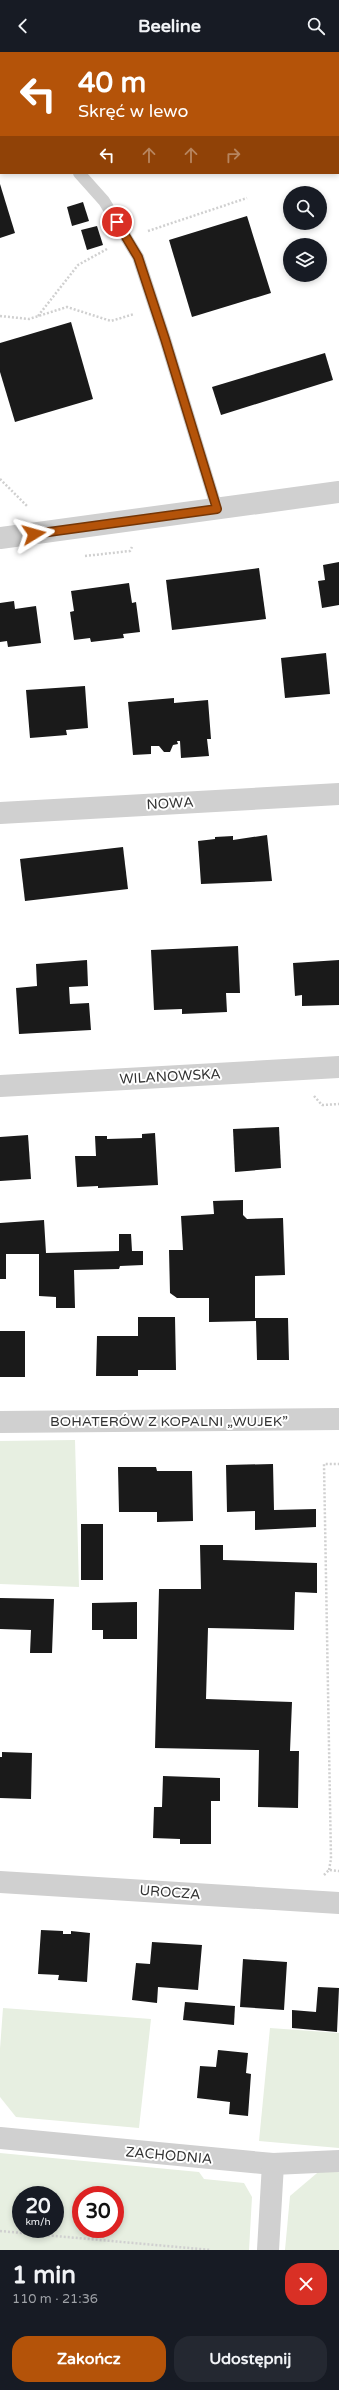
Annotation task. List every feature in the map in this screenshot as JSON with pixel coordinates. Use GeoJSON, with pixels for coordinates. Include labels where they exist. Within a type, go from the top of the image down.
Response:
{"type":"FeatureCollection","features":[{"type":"Feature","properties":{"kind":"street"},"geometry":{"type":"LineString","coordinates":[[0,538],[339,492]]}},
{"type":"Feature","properties":{"kind":"street","name":"NOWA"},"geometry":{"type":"LineString","coordinates":[[0,813],[339,794]]}},
{"type":"Feature","properties":{"kind":"street","name":"WILANOWSKA"},"geometry":{"type":"LineString","coordinates":[[0,1086],[339,1067]]}},
{"type":"Feature","properties":{"kind":"street","name":"BOHATERÓW Z KOPALNI „WUJEK”"},"geometry":{"type":"LineString","coordinates":[[0,1422],[339,1419]]}},
{"type":"Feature","properties":{"kind":"street","name":"UROCZA"},"geometry":{"type":"LineString","coordinates":[[0,1882],[339,1903]]}},
{"type":"Feature","properties":{"kind":"street","name":"ZACHODNIA"},"geometry":{"type":"LineString","coordinates":[[0,2138],[273,2164],[339,2161]]}},
{"type":"Feature","properties":{"kind":"street"},"geometry":{"type":"LineString","coordinates":[[268,2250],[273,2164]]}},
{"type":"Feature","properties":{"kind":"lane"},"geometry":{"type":"LineString","coordinates":[[80,174],[104,201],[138,257],[217,509]]}},
{"type":"Feature","properties":{"kind":"path"},"geometry":{"type":"LineString","coordinates":[[0,316],[29,319],[67,307],[111,321],[155,308]]}},
{"type":"Feature","properties":{"kind":"path"},"geometry":{"type":"LineString","coordinates":[[329,1870],[331,1852],[324,1464],[339,1464]]}},
{"type":"Feature","properties":{"kind":"path"},"geometry":{"type":"LineString","coordinates":[[0,2231],[211,2250]]}},
{"type":"Feature","properties":{"kind":"shaded area"},"geometry":{"type":"Polygon","coordinates":[[[75,1440],[79,1587],[0,1584],[0,1441],[75,1440]]]}},
{"type":"Feature","properties":{"kind":"shaded area"},"geometry":{"type":"Polygon","coordinates":[[[3,2008],[151,2019],[139,2128],[16,2117],[0,2097],[0,2049],[3,2008]]]}},
{"type":"Feature","properties":{"kind":"shaded area"},"geometry":{"type":"Polygon","coordinates":[[[270,2028],[339,2033],[339,2148],[259,2141],[270,2028]]]}},
{"type":"Feature","properties":{"kind":"shaded area"},"geometry":{"type":"Polygon","coordinates":[[[0,2153],[199,2172],[204,2179],[244,2183],[252,2197],[249,2250],[0,2250],[0,2153]]]}},
{"type":"Feature","properties":{"kind":"shaded area"},"geometry":{"type":"Polygon","coordinates":[[[323,2168],[339,2169],[339,2250],[285,2250],[290,2196],[323,2168]]]}},
{"type":"Feature","properties":{"kind":"building"},"geometry":{"type":"Polygon","coordinates":[[[0,184],[15,233],[0,238],[0,184]]]}},
{"type":"Feature","properties":{"kind":"building"},"geometry":{"type":"Polygon","coordinates":[[[83,202],[89,221],[72,226],[67,207],[83,202]]]}},
{"type":"Feature","properties":{"kind":"building"},"geometry":{"type":"Polygon","coordinates":[[[247,216],[271,293],[192,317],[169,240],[247,216]]]}},
{"type":"Feature","properties":{"kind":"building"},"geometry":{"type":"Polygon","coordinates":[[[97,226],[103,245],[87,250],[81,230],[97,226]]]}},
{"type":"Feature","properties":{"kind":"building"},"geometry":{"type":"Polygon","coordinates":[[[71,322],[93,399],[15,422],[0,372],[0,343],[71,322]]]}},
{"type":"Feature","properties":{"kind":"building"},"geometry":{"type":"Polygon","coordinates":[[[325,353],[333,380],[221,415],[212,387],[325,353]]]}},
{"type":"Feature","properties":{"kind":"building"},"geometry":{"type":"Polygon","coordinates":[[[339,562],[339,605],[322,608],[318,581],[325,580],[323,565],[339,562]]]}},
{"type":"Feature","properties":{"kind":"building"},"geometry":{"type":"Polygon","coordinates":[[[259,568],[266,619],[172,630],[166,580],[259,568]]]}},
{"type":"Feature","properties":{"kind":"building"},"geometry":{"type":"Polygon","coordinates":[[[129,583],[132,603],[136,602],[140,632],[123,634],[124,638],[91,642],[90,638],[74,640],[70,612],[74,611],[71,591],[129,583]]]}},
{"type":"Feature","properties":{"kind":"building"},"geometry":{"type":"Polygon","coordinates":[[[14,601],[15,609],[36,606],[41,643],[8,647],[7,641],[0,642],[0,603],[14,601]]]}},
{"type":"Feature","properties":{"kind":"building"},"geometry":{"type":"Polygon","coordinates":[[[326,653],[330,694],[285,698],[281,658],[326,653]]]}},
{"type":"Feature","properties":{"kind":"building"},"geometry":{"type":"Polygon","coordinates":[[[85,686],[88,728],[66,730],[67,735],[30,738],[26,690],[85,686]]]}},
{"type":"Feature","properties":{"kind":"building"},"geometry":{"type":"Polygon","coordinates":[[[174,698],[174,703],[208,700],[211,739],[207,739],[209,756],[181,758],[180,741],[177,741],[178,744],[173,745],[170,752],[164,752],[159,746],[151,746],[151,754],[133,755],[128,702],[174,698]]]}},
{"type":"Feature","properties":{"kind":"building"},"geometry":{"type":"Polygon","coordinates":[[[267,835],[272,881],[201,884],[198,841],[215,839],[215,837],[233,836],[233,840],[267,835]]]}},
{"type":"Feature","properties":{"kind":"building"},"geometry":{"type":"Polygon","coordinates":[[[123,847],[128,889],[25,901],[20,859],[123,847]]]}},
{"type":"Feature","properties":{"kind":"building"},"geometry":{"type":"Polygon","coordinates":[[[238,946],[240,993],[226,993],[227,1012],[182,1014],[182,1009],[154,1010],[151,950],[238,946]]]}},
{"type":"Feature","properties":{"kind":"building"},"geometry":{"type":"Polygon","coordinates":[[[87,960],[88,986],[69,987],[70,1004],[89,1003],[91,1030],[19,1034],[16,988],[37,986],[36,964],[87,960]]]}},
{"type":"Feature","properties":{"kind":"building"},"geometry":{"type":"Polygon","coordinates":[[[339,960],[339,1005],[302,1006],[302,995],[295,996],[293,963],[339,960]]]}},
{"type":"Feature","properties":{"kind":"building"},"geometry":{"type":"Polygon","coordinates":[[[279,1127],[281,1168],[235,1172],[233,1129],[279,1127]]]}},
{"type":"Feature","properties":{"kind":"building"},"geometry":{"type":"Polygon","coordinates":[[[155,1133],[158,1185],[98,1188],[98,1186],[77,1187],[75,1156],[96,1156],[95,1136],[107,1136],[107,1139],[142,1138],[142,1134],[155,1133]]]}},
{"type":"Feature","properties":{"kind":"building"},"geometry":{"type":"Polygon","coordinates":[[[28,1135],[31,1179],[0,1181],[0,1137],[28,1135]]]}},
{"type":"Feature","properties":{"kind":"building"},"geometry":{"type":"Polygon","coordinates":[[[243,1200],[243,1215],[247,1219],[283,1218],[285,1275],[255,1276],[255,1318],[288,1318],[289,1360],[257,1360],[256,1321],[209,1322],[209,1298],[177,1298],[170,1293],[169,1250],[183,1250],[181,1216],[214,1214],[213,1201],[243,1200]]]}},
{"type":"Feature","properties":{"kind":"building"},"geometry":{"type":"Polygon","coordinates":[[[44,1220],[46,1253],[119,1251],[119,1234],[131,1234],[132,1251],[143,1251],[143,1265],[120,1266],[119,1269],[74,1270],[75,1308],[56,1308],[56,1297],[39,1296],[39,1254],[6,1254],[6,1279],[0,1279],[0,1223],[44,1220]]]}},
{"type":"Feature","properties":{"kind":"building"},"geometry":{"type":"Polygon","coordinates":[[[138,1317],[175,1317],[176,1370],[138,1370],[138,1376],[96,1376],[97,1336],[138,1336],[138,1317]]]}},
{"type":"Feature","properties":{"kind":"building"},"geometry":{"type":"Polygon","coordinates":[[[0,1331],[25,1331],[25,1377],[0,1377],[0,1331]]]}},
{"type":"Feature","properties":{"kind":"building"},"geometry":{"type":"Polygon","coordinates":[[[273,1464],[274,1510],[316,1509],[316,1527],[255,1530],[255,1511],[227,1512],[226,1465],[273,1464]]]}},
{"type":"Feature","properties":{"kind":"building"},"geometry":{"type":"Polygon","coordinates":[[[118,1467],[156,1467],[157,1471],[192,1471],[193,1521],[157,1522],[157,1512],[119,1512],[118,1467]]]}},
{"type":"Feature","properties":{"kind":"building"},"geometry":{"type":"Polygon","coordinates":[[[81,1524],[103,1524],[103,1580],[81,1580],[81,1524]]]}},
{"type":"Feature","properties":{"kind":"building"},"geometry":{"type":"Polygon","coordinates":[[[200,1545],[223,1545],[223,1560],[317,1563],[317,1593],[295,1592],[294,1630],[208,1628],[206,1699],[292,1702],[290,1751],[299,1751],[298,1808],[258,1807],[259,1750],[155,1748],[159,1589],[201,1589],[200,1545]]]}},
{"type":"Feature","properties":{"kind":"building"},"geometry":{"type":"Polygon","coordinates":[[[0,1598],[54,1599],[52,1653],[30,1653],[31,1630],[0,1629],[0,1598]]]}},
{"type":"Feature","properties":{"kind":"building"},"geometry":{"type":"Polygon","coordinates":[[[137,1602],[137,1639],[103,1639],[103,1630],[92,1630],[92,1603],[137,1602]]]}},
{"type":"Feature","properties":{"kind":"building"},"geometry":{"type":"Polygon","coordinates":[[[2,1752],[32,1753],[31,1799],[0,1798],[0,1757],[2,1757],[2,1752]]]}},
{"type":"Feature","properties":{"kind":"building"},"geometry":{"type":"Polygon","coordinates":[[[163,1776],[220,1778],[220,1801],[211,1801],[211,1844],[180,1844],[180,1839],[153,1838],[154,1807],[162,1807],[163,1776]]]}},
{"type":"Feature","properties":{"kind":"building"},"geometry":{"type":"Polygon","coordinates":[[[41,1930],[63,1931],[63,1934],[71,1934],[71,1931],[90,1933],[87,1982],[58,1980],[59,1975],[38,1974],[41,1930]]]}},
{"type":"Feature","properties":{"kind":"building"},"geometry":{"type":"Polygon","coordinates":[[[152,1942],[202,1945],[198,1990],[158,1987],[157,2003],[132,2000],[136,1963],[150,1964],[152,1942]]]}},
{"type":"Feature","properties":{"kind":"building"},"geometry":{"type":"Polygon","coordinates":[[[243,1959],[287,1962],[284,2010],[240,2007],[243,1959]]]}},
{"type":"Feature","properties":{"kind":"building"},"geometry":{"type":"Polygon","coordinates":[[[318,1987],[339,1988],[337,2032],[292,2028],[292,2010],[316,2012],[318,1987]]]}},
{"type":"Feature","properties":{"kind":"building"},"geometry":{"type":"Polygon","coordinates":[[[185,2002],[235,2006],[234,2025],[183,2020],[185,2002]]]}},
{"type":"Feature","properties":{"kind":"building"},"geometry":{"type":"Polygon","coordinates":[[[218,2050],[248,2053],[246,2073],[251,2074],[248,2116],[229,2114],[230,2102],[197,2098],[200,2066],[216,2067],[218,2050]]]}},
{"type":"Feature","properties":{"kind":"route"},"geometry":{"type":"LineString","coordinates":[[34,534],[217,509],[165,339],[138,257],[117,222]]}}]}
